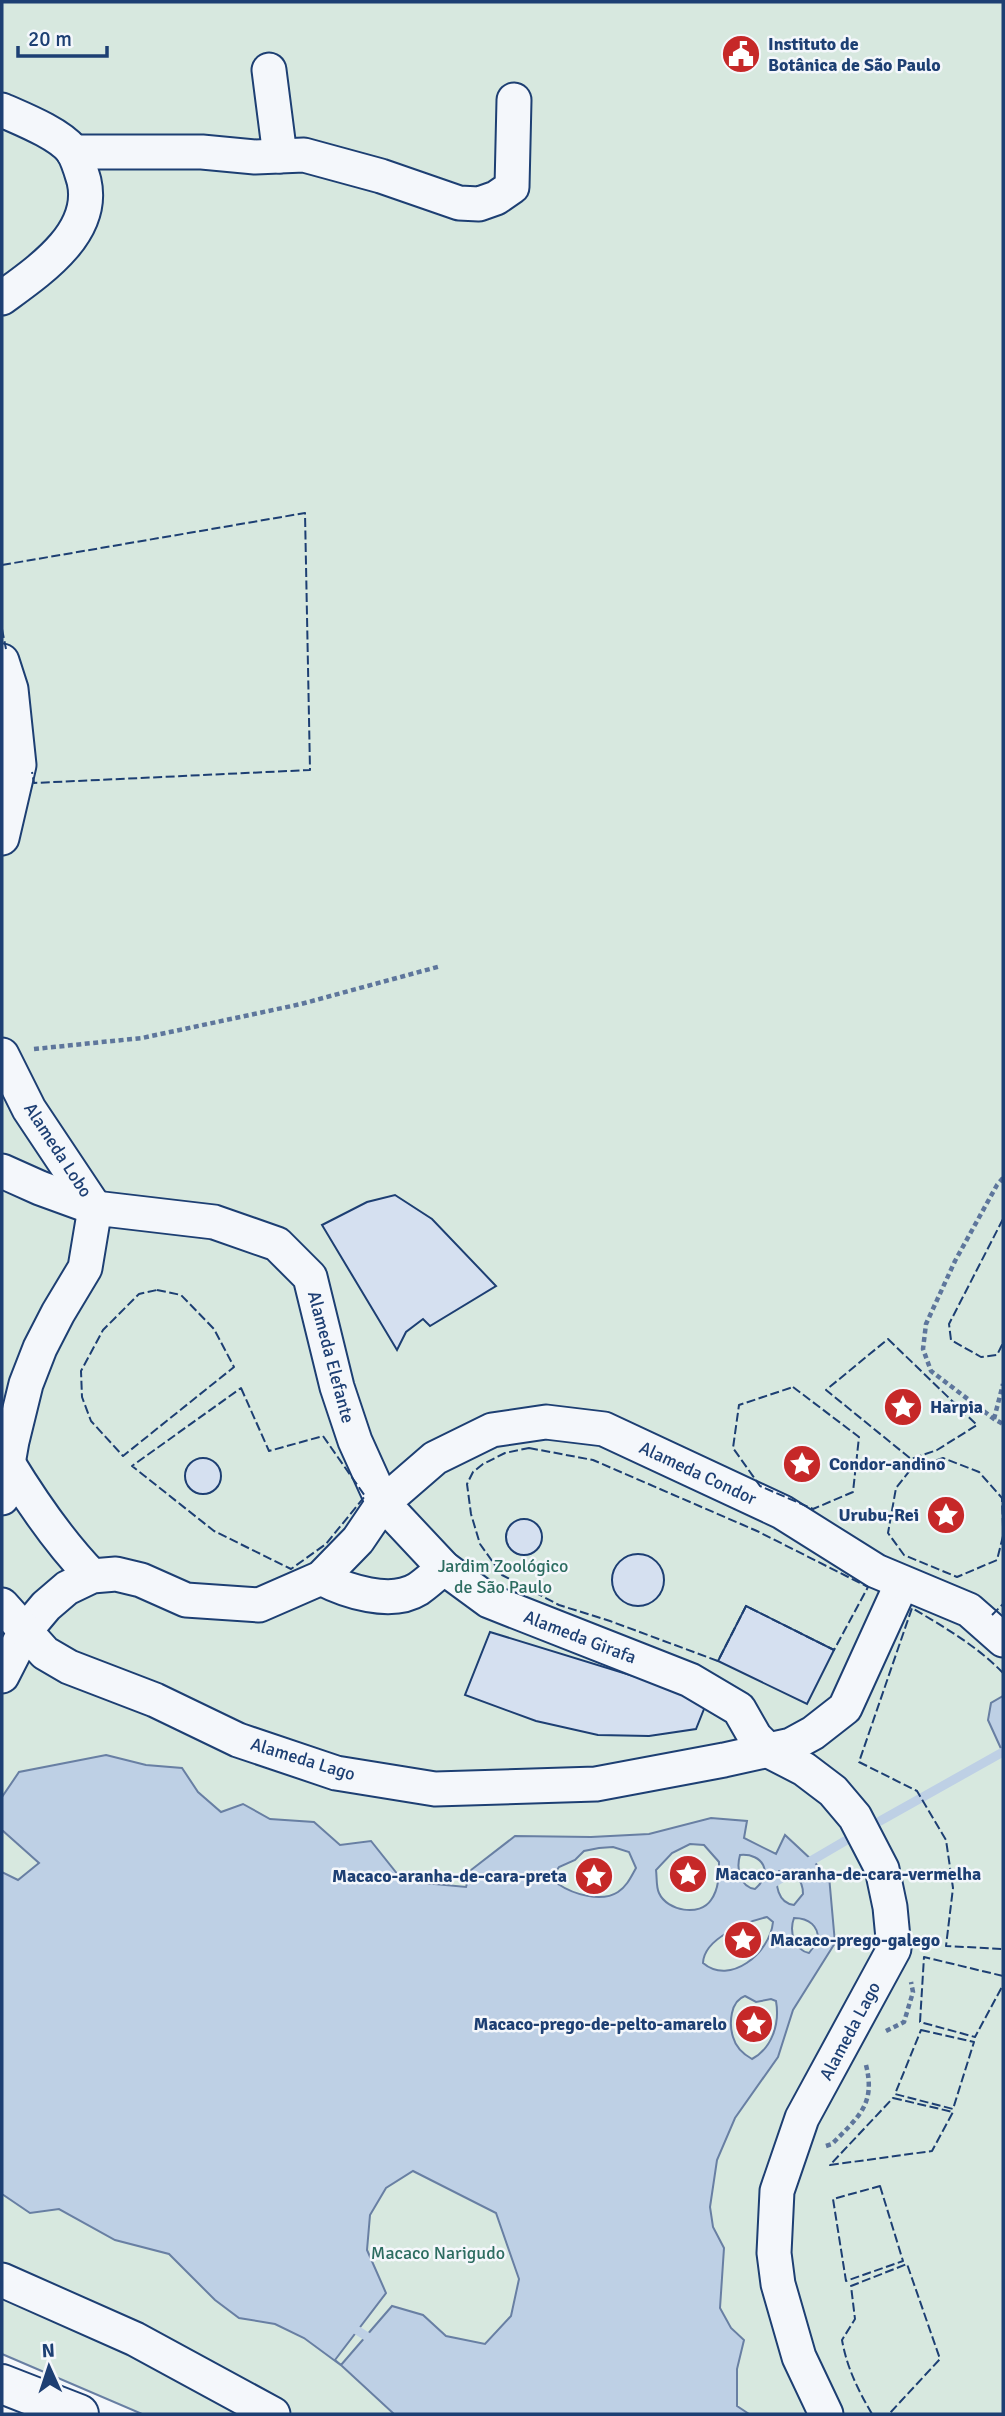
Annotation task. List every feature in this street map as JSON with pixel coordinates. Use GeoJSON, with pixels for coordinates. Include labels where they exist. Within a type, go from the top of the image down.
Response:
{"type":"FeatureCollection","features":[{"type":"Feature","properties":{"kind":"main road"},"geometry":{"type":"LineString","coordinates":[[2,2384],[79,2414]]}},
{"type":"Feature","properties":{"kind":"main road"},"geometry":{"type":"LineString","coordinates":[[2,2411],[16,2414]]}},
{"type":"Feature","properties":{"kind":"lane"},"geometry":{"type":"LineString","coordinates":[[269,70],[280,156]]}},
{"type":"Feature","properties":{"kind":"lane"},"geometry":{"type":"LineString","coordinates":[[73,152],[202,152],[254,158],[304,155],[381,176],[459,202],[479,204],[496,198],[512,187],[514,100]]}},
{"type":"Feature","properties":{"kind":"lane"},"geometry":{"type":"LineString","coordinates":[[2,110],[60,139],[73,152],[81,169],[86,191],[85,209],[62,248],[43,268],[2,298]]}},
{"type":"Feature","properties":{"kind":"lane"},"geometry":{"type":"LineString","coordinates":[[2,661],[11,690],[19,765],[2,838]]}},
{"type":"Feature","properties":{"kind":"lane","name":"Alameda Lobo"},"geometry":{"type":"LineString","coordinates":[[15,1052],[29,1109],[95,1208]]}},
{"type":"Feature","properties":{"kind":"lane","name":"Alameda Elefante"},"geometry":{"type":"LineString","coordinates":[[2,1171],[95,1208],[214,1222],[277,1244],[310,1277],[337,1387],[355,1441],[383,1503]]}},
{"type":"Feature","properties":{"kind":"lane"},"geometry":{"type":"LineString","coordinates":[[2,1498],[26,1384],[40,1348],[85,1268],[95,1208]]}},
{"type":"Feature","properties":{"kind":"lane","name":"Alameda Condor"},"geometry":{"type":"LineString","coordinates":[[383,1503],[435,1458],[492,1430],[546,1422],[604,1429],[782,1512],[876,1571],[970,1610],[1003,1640]]}},
{"type":"Feature","properties":{"kind":"lane"},"geometry":{"type":"LineString","coordinates":[[8,1463],[50,1527],[92,1576]]}},
{"type":"Feature","properties":{"kind":"lane"},"geometry":{"type":"LineString","coordinates":[[2,1676],[25,1631],[46,1606],[67,1588],[92,1576],[116,1574],[141,1580],[186,1600],[260,1605],[321,1578],[358,1540],[383,1503]]}},
{"type":"Feature","properties":{"kind":"lane","name":"Alameda Girafa"},"geometry":{"type":"LineString","coordinates":[[383,1503],[444,1568],[489,1601],[690,1680],[726,1701]]}},
{"type":"Feature","properties":{"kind":"lane"},"geometry":{"type":"LineString","coordinates":[[321,1578],[343,1590],[371,1595],[394,1595],[416,1591],[444,1568]]}},
{"type":"Feature","properties":{"kind":"lane","name":"Alameda Lago"},"geometry":{"type":"LineString","coordinates":[[2,1605],[45,1653],[69,1667],[155,1700],[238,1740],[337,1773],[449,1789],[596,1784],[791,1745],[813,1733],[845,1708],[902,1583]]}},
{"type":"Feature","properties":{"kind":"lane","name":"Alameda Lago"},"geometry":{"type":"LineString","coordinates":[[726,1701],[739,1709],[755,1737],[769,1751],[804,1769],[832,1791],[855,1817],[882,1869],[890,1907],[894,1949],[802,2118],[777,2191],[774,2253],[778,2284],[799,2357],[826,2414]]}},
{"type":"Feature","properties":{"kind":"lane"},"geometry":{"type":"LineString","coordinates":[[2,2280],[135,2339],[273,2414]]}},
{"type":"Feature","properties":{"kind":"path"},"geometry":{"type":"LineString","coordinates":[[15,1052],[142,1038],[301,1004],[441,965]]}},
{"type":"Feature","properties":{"kind":"path"},"geometry":{"type":"LineString","coordinates":[[1003,1178],[955,1261],[926,1324],[923,1349],[931,1371],[1003,1424]]}},
{"type":"Feature","properties":{"kind":"path"},"geometry":{"type":"LineString","coordinates":[[994,1419],[1003,1384]]}},
{"type":"Feature","properties":{"kind":"green space","name":"Jardim Zoológico de São Paulo"},"geometry":{"type":"Polygon","coordinates":[[[2,2],[1003,2],[1003,2414],[142,2414],[2,2354],[2,2]]]}},
{"type":"Feature","properties":{"kind":"water"},"geometry":{"type":"Polygon","coordinates":[[[1003,1696],[1003,1753],[988,1720],[991,1703],[1003,1696]]]}},
{"type":"Feature","properties":{"kind":"water"},"geometry":{"type":"Polygon","coordinates":[[[106,1755],[146,1765],[182,1768],[198,1792],[221,1812],[243,1804],[270,1819],[314,1822],[340,1845],[371,1841],[403,1881],[466,1887],[471,1870],[515,1836],[591,1837],[649,1834],[711,1818],[747,1821],[744,1838],[776,1854],[785,1835],[829,1876],[835,1943],[793,2010],[778,2057],[735,2118],[717,2160],[710,2207],[713,2227],[724,2248],[720,2308],[731,2328],[744,2340],[737,2369],[737,2406],[749,2414],[394,2414],[342,2366],[304,2338],[275,2324],[239,2318],[215,2300],[169,2254],[115,2240],[59,2209],[30,2213],[2,2194],[2,1872],[18,1880],[39,1863],[2,1830],[2,1797],[19,1772],[106,1755]],[[690,1844],[672,1853],[656,1870],[658,1891],[663,1899],[676,1908],[699,1909],[711,1900],[716,1891],[719,1862],[704,1845],[690,1844]],[[613,1847],[584,1851],[575,1860],[559,1867],[555,1873],[558,1884],[579,1894],[604,1897],[618,1892],[636,1868],[629,1852],[613,1847]],[[740,1855],[739,1866],[743,1881],[755,1889],[764,1877],[763,1865],[755,1857],[740,1855]],[[779,1871],[777,1882],[784,1901],[794,1905],[803,1894],[799,1880],[793,1874],[779,1871]],[[767,1917],[728,1932],[710,1946],[703,1963],[725,1971],[747,1963],[757,1955],[765,1945],[773,1922],[767,1917]],[[794,1918],[792,1929],[796,1944],[809,1953],[818,1941],[815,1927],[804,1919],[794,1918]],[[745,1996],[736,2003],[731,2020],[733,2037],[740,2050],[752,2059],[765,2049],[773,2035],[777,2018],[776,2001],[771,1999],[756,2002],[745,1996]],[[413,2171],[386,2188],[370,2215],[367,2250],[386,2293],[335,2360],[341,2365],[392,2306],[423,2315],[446,2336],[485,2344],[511,2316],[519,2279],[496,2213],[413,2171]]]}},
{"type":"Feature","properties":{"kind":"building"},"geometry":{"type":"Polygon","coordinates":[[[395,1195],[432,1219],[496,1286],[430,1326],[423,1319],[406,1332],[397,1350],[322,1225],[367,1202],[395,1195]]]}},
{"type":"Feature","properties":{"kind":"building"},"geometry":{"type":"Polygon","coordinates":[[[203,1458],[216,1463],[221,1476],[216,1489],[203,1494],[190,1489],[185,1476],[190,1463],[203,1458]]]}},
{"type":"Feature","properties":{"kind":"building"},"geometry":{"type":"Polygon","coordinates":[[[524,1519],[537,1524],[542,1537],[537,1550],[524,1555],[511,1550],[506,1537],[511,1524],[524,1519]]]}},
{"type":"Feature","properties":{"kind":"building"},"geometry":{"type":"Polygon","coordinates":[[[638,1554],[657,1561],[664,1580],[657,1599],[638,1606],[619,1599],[612,1580],[619,1561],[638,1554]]]}},
{"type":"Feature","properties":{"kind":"building"},"geometry":{"type":"Polygon","coordinates":[[[746,1606],[834,1650],[807,1704],[718,1661],[746,1606]]]}},
{"type":"Feature","properties":{"kind":"building"},"geometry":{"type":"Polygon","coordinates":[[[490,1632],[708,1699],[696,1729],[649,1736],[598,1735],[536,1721],[465,1695],[490,1632]]]}},
{"type":"Feature","properties":{"kind":"waterway"},"geometry":{"type":"LineString","coordinates":[[880,1821],[1003,1752]]}},
{"type":"Feature","properties":{"kind":"waterway"},"geometry":{"type":"LineString","coordinates":[[768,1886],[845,1841]]}},
{"type":"Feature","properties":{"kind":"waterway"},"geometry":{"type":"LineString","coordinates":[[347,2324],[374,2341]]}},
{"type":"Feature","properties":{"kind":"fence"},"geometry":{"type":"LineString","coordinates":[[2,565],[305,513],[310,770],[34,783],[32,772]]}},
{"type":"Feature","properties":{"kind":"fence"},"geometry":{"type":"LineString","coordinates":[[2,629],[6,649]]}},
{"type":"Feature","properties":{"kind":"fence"},"geometry":{"type":"LineString","coordinates":[[1003,1219],[949,1324],[951,1340],[981,1357],[997,1355],[1003,1343]]}},
{"type":"Feature","properties":{"kind":"fence"},"geometry":{"type":"LineString","coordinates":[[157,1290],[181,1295],[214,1329],[234,1367],[123,1456],[91,1421],[82,1397],[81,1371],[103,1330],[139,1294],[157,1290]]}},
{"type":"Feature","properties":{"kind":"fence"},"geometry":{"type":"LineString","coordinates":[[888,1339],[977,1425],[937,1450],[911,1459],[826,1390],[888,1339]]}},
{"type":"Feature","properties":{"kind":"fence"},"geometry":{"type":"LineString","coordinates":[[793,1387],[859,1437],[853,1492],[813,1509],[760,1486],[733,1448],[739,1405],[793,1387]]}},
{"type":"Feature","properties":{"kind":"fence"},"geometry":{"type":"LineString","coordinates":[[241,1388],[269,1451],[323,1436],[365,1496],[326,1544],[291,1569],[214,1531],[132,1466],[241,1388]]}},
{"type":"Feature","properties":{"kind":"fence"},"geometry":{"type":"LineString","coordinates":[[529,1448],[593,1460],[757,1531],[868,1587],[834,1650],[746,1606],[718,1661],[559,1605],[502,1575],[480,1544],[471,1514],[467,1484],[473,1472],[505,1453],[529,1448]]}},
{"type":"Feature","properties":{"kind":"fence"},"geometry":{"type":"LineString","coordinates":[[1003,1527],[1002,1498],[979,1472],[943,1458],[911,1469],[896,1488],[888,1533],[904,1555],[957,1577],[997,1560],[1003,1536]]}},
{"type":"Feature","properties":{"kind":"fence"},"geometry":{"type":"LineString","coordinates":[[992,1615],[1003,1604]]}},
{"type":"Feature","properties":{"kind":"fence"},"geometry":{"type":"LineString","coordinates":[[1003,1673],[971,1646],[912,1608],[859,1762],[917,1791],[946,1840],[953,1888],[946,1946],[1003,1949]]}},
{"type":"Feature","properties":{"kind":"fence"},"geometry":{"type":"LineString","coordinates":[[1003,1976],[924,1957],[920,2022],[975,2037],[1003,1985]]}},
{"type":"Feature","properties":{"kind":"fence"},"geometry":{"type":"LineString","coordinates":[[921,2030],[974,2042],[953,2109],[895,2094],[921,2030]]}},
{"type":"Feature","properties":{"kind":"fence"},"geometry":{"type":"LineString","coordinates":[[893,2098],[953,2112],[932,2151],[830,2165],[893,2098]]}},
{"type":"Feature","properties":{"kind":"fence"},"geometry":{"type":"LineString","coordinates":[[880,2186],[903,2261],[846,2281],[833,2199],[880,2186]]}},
{"type":"Feature","properties":{"kind":"fence"},"geometry":{"type":"LineString","coordinates":[[872,2414],[854,2378],[842,2340],[855,2319],[851,2286],[907,2264],[940,2359],[889,2414]]}},
{"type":"Feature","properties":{"kind":"place","name":"Instituto de Botânica de São Paulo"},"geometry":{"type":"Point","coordinates":[741,54]}},
{"type":"Feature","properties":{"kind":"place","name":"Harpia"},"geometry":{"type":"Point","coordinates":[903,1407]}},
{"type":"Feature","properties":{"kind":"place","name":"Condor-andino"},"geometry":{"type":"Point","coordinates":[802,1464]}},
{"type":"Feature","properties":{"kind":"place","name":"Urubu-Rei"},"geometry":{"type":"Point","coordinates":[946,1515]}},
{"type":"Feature","properties":{"kind":"place","name":"Macaco-aranha-de-cara-vermelha"},"geometry":{"type":"Point","coordinates":[688,1874]}},
{"type":"Feature","properties":{"kind":"place","name":"Macaco-aranha-de-cara-preta"},"geometry":{"type":"Point","coordinates":[594,1876]}},
{"type":"Feature","properties":{"kind":"place","name":"Macaco-prego-galego"},"geometry":{"type":"Point","coordinates":[743,1940]}},
{"type":"Feature","properties":{"kind":"place","name":"Macaco-prego-de-pelto-amarelo"},"geometry":{"type":"Point","coordinates":[754,2024]}},
{"type":"Feature","properties":{"kind":"park label","name":"Macaco Narigudo"},"geometry":{"type":"Point","coordinates":[438,2253]}}]}
